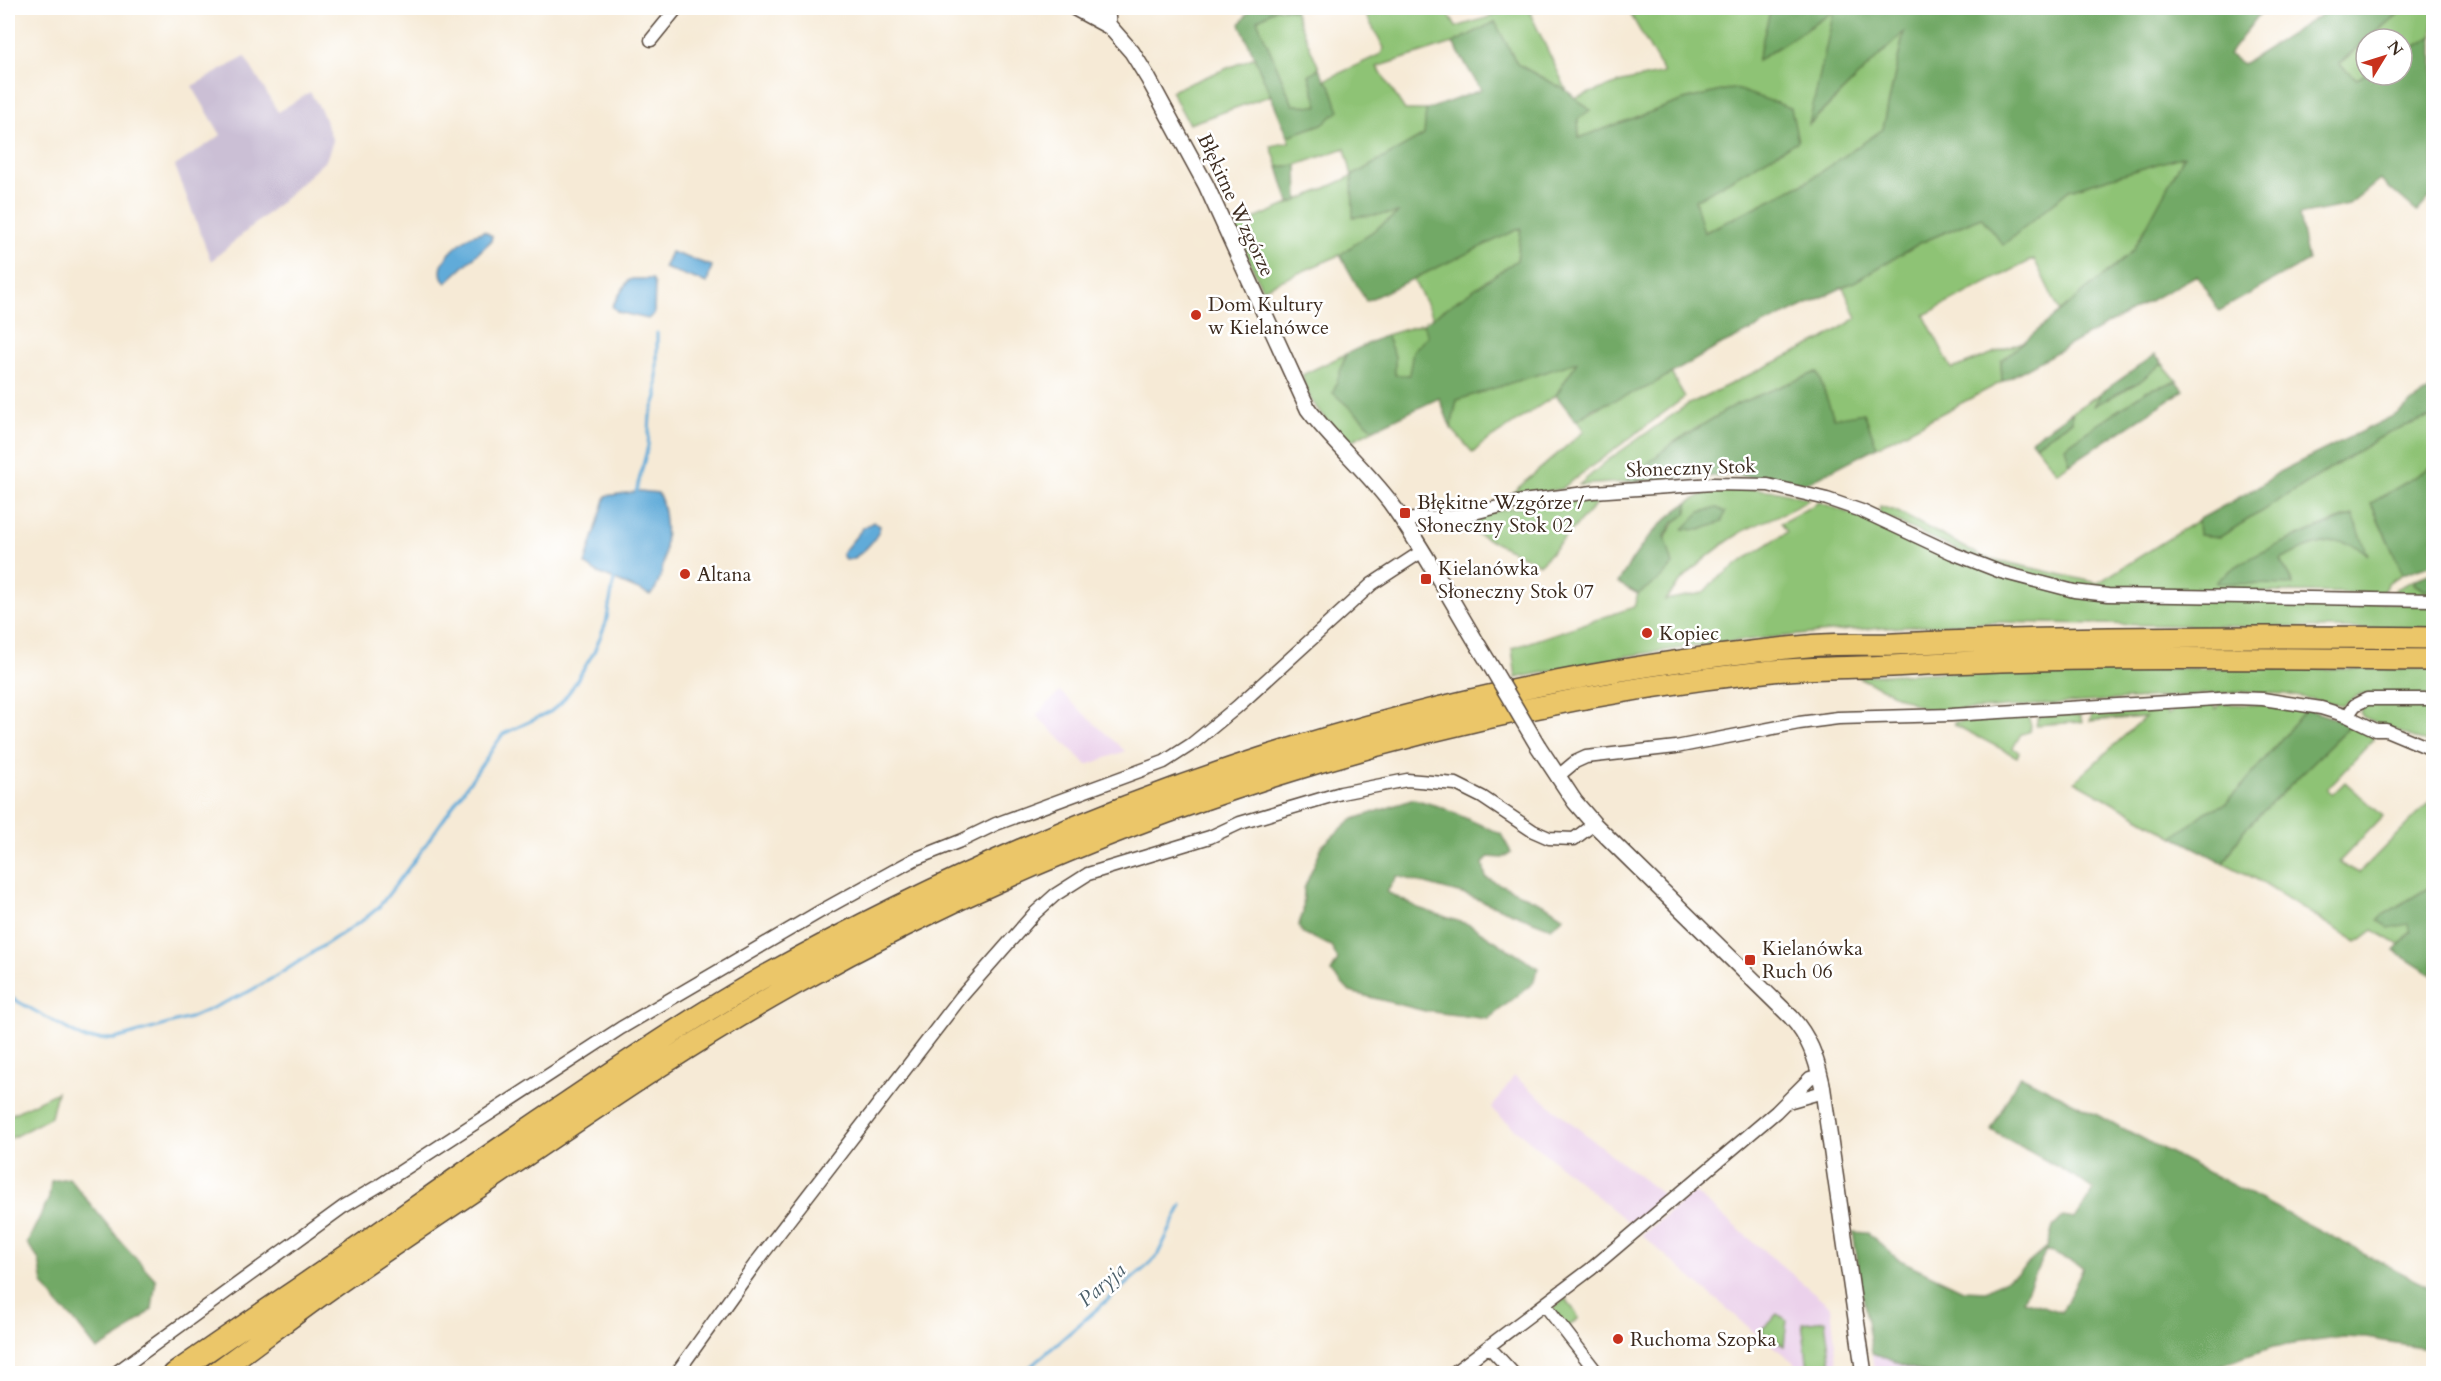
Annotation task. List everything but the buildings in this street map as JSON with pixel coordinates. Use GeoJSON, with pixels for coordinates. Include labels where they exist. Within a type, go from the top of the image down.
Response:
{"type":"FeatureCollection","features":[{"type":"Feature","properties":{"kind":"highway"},"geometry":{"type":"LineString","coordinates":[[174,1374],[491,1153],[689,1022],[761,979],[886,912],[1047,838],[1138,801],[1276,753],[1373,723],[1550,684],[1681,661],[1816,645],[2181,636],[2433,638]]}},
{"type":"Feature","properties":{"kind":"highway"},"geometry":{"type":"LineString","coordinates":[[214,1374],[325,1292],[614,1095],[704,1037],[795,984],[879,939],[1062,852],[1237,789],[1384,744],[1473,722],[1646,688],[1772,671],[1821,667],[1857,668],[2189,657],[2433,660]]}},
{"type":"Feature","properties":{"kind":"street"},"geometry":{"type":"LineString","coordinates":[[651,40],[677,8]]}},
{"type":"Feature","properties":{"kind":"street"},"geometry":{"type":"LineString","coordinates":[[1075,8],[1110,27]]}},
{"type":"Feature","properties":{"kind":"street"},"geometry":{"type":"LineString","coordinates":[[1108,8],[1110,27]]}},
{"type":"Feature","properties":{"kind":"street","name":"Błękitne Wzgórze"},"geometry":{"type":"LineString","coordinates":[[1110,27],[1139,63],[1201,176],[1308,409],[1326,433],[1375,484],[1402,520],[1557,777],[1594,824],[1791,1017],[1810,1043],[1823,1092],[1864,1374]]}},
{"type":"Feature","properties":{"kind":"street","name":"Słoneczny Stok"},"geometry":{"type":"LineString","coordinates":[[1402,520],[1466,515],[1522,501],[1593,492],[1713,484],[1768,485],[1827,499],[1862,511],[1977,564],[2074,591],[2108,595],[2433,600]]}},
{"type":"Feature","properties":{"kind":"street"},"geometry":{"type":"LineString","coordinates":[[114,1374],[343,1207],[621,1028],[734,961],[915,860],[996,824],[1164,762],[1192,744],[1237,707],[1372,584],[1422,552]]}},
{"type":"Feature","properties":{"kind":"street"},"geometry":{"type":"LineString","coordinates":[[1557,777],[1575,762],[1586,757],[1676,747],[1799,723],[1838,718],[1951,716],[2234,698],[2294,702],[2347,716],[2376,730],[2386,730],[2433,750]]}},
{"type":"Feature","properties":{"kind":"street"},"geometry":{"type":"LineString","coordinates":[[2347,716],[2355,705],[2367,699],[2433,699]]}},
{"type":"Feature","properties":{"kind":"street"},"geometry":{"type":"LineString","coordinates":[[676,1374],[755,1264],[961,998],[1034,914],[1073,882],[1088,874],[1210,837],[1240,823],[1341,793],[1407,780],[1456,784],[1482,797],[1533,831],[1550,838],[1574,838],[1594,824]]}},
{"type":"Feature","properties":{"kind":"street"},"geometry":{"type":"LineString","coordinates":[[1452,1374],[1591,1269],[1787,1102],[1810,1078],[1820,1075]]}},
{"type":"Feature","properties":{"kind":"street"},"geometry":{"type":"LineString","coordinates":[[1787,1102],[1823,1092]]}},
{"type":"Feature","properties":{"kind":"street"},"geometry":{"type":"LineString","coordinates":[[1545,1305],[1598,1374]]}},
{"type":"Feature","properties":{"kind":"street"},"geometry":{"type":"LineString","coordinates":[[1489,1347],[1514,1374]]}},
{"type":"Feature","properties":{"kind":"shaded area"},"geometry":{"type":"Polygon","coordinates":[[[245,57],[278,112],[310,92],[321,110],[333,141],[326,160],[211,261],[175,166],[221,135],[192,86],[245,57]]]}},
{"type":"Feature","properties":{"kind":"shaded area"},"geometry":{"type":"Polygon","coordinates":[[[1060,692],[1125,751],[1087,765],[1036,715],[1060,692]]]}},
{"type":"Feature","properties":{"kind":"shaded area"},"geometry":{"type":"Polygon","coordinates":[[[1514,1076],[1666,1197],[1632,1225],[1491,1109],[1514,1076]]]}},
{"type":"Feature","properties":{"kind":"shaded area"},"geometry":{"type":"Polygon","coordinates":[[[1694,1192],[1831,1307],[1838,1373],[1808,1373],[1753,1331],[1642,1235],[1694,1192]]]}},
{"type":"Feature","properties":{"kind":"shaded area"},"geometry":{"type":"Polygon","coordinates":[[[1872,1353],[1924,1373],[1874,1373],[1872,1353]]]}},
{"type":"Feature","properties":{"kind":"green space"},"geometry":{"type":"Polygon","coordinates":[[[1251,8],[1277,8],[1257,20],[1293,105],[1318,106],[1309,75],[1319,68],[1330,85],[1339,111],[1322,124],[1288,136],[1240,24],[1251,8]]]}},
{"type":"Feature","properties":{"kind":"green space"},"geometry":{"type":"Polygon","coordinates":[[[1277,8],[1294,10],[1319,68],[1309,75],[1319,106],[1293,105],[1257,20],[1277,8]]]}},
{"type":"Feature","properties":{"kind":"green space"},"geometry":{"type":"Polygon","coordinates":[[[1362,8],[1445,8],[1456,27],[1493,16],[1509,8],[1540,8],[1530,13],[1567,91],[1517,64],[1495,22],[1453,43],[1377,67],[1405,110],[1426,110],[1425,135],[1352,176],[1345,148],[1297,165],[1278,167],[1271,146],[1290,142],[1288,136],[1322,124],[1325,80],[1381,54],[1384,48],[1362,8]]]}},
{"type":"Feature","properties":{"kind":"green space"},"geometry":{"type":"Polygon","coordinates":[[[1627,8],[1771,8],[1758,60],[1835,10],[1810,124],[1904,31],[1883,130],[1808,181],[1703,233],[1695,200],[1797,141],[1733,88],[1684,100],[1579,138],[1578,119],[1590,110],[1575,98],[1622,82],[1664,73],[1627,8]]]}},
{"type":"Feature","properties":{"kind":"green space"},"geometry":{"type":"Polygon","coordinates":[[[1771,8],[2264,8],[2229,54],[2243,64],[2332,8],[2406,8],[2381,27],[2354,27],[2354,50],[2339,64],[2354,76],[2354,87],[2414,87],[2414,47],[2433,36],[2433,194],[2417,212],[2380,180],[2349,205],[2299,215],[2308,261],[2219,311],[2197,275],[2002,382],[2001,361],[2133,251],[2184,156],[2069,190],[2003,245],[1981,217],[1920,243],[1856,281],[1719,346],[1646,388],[1594,408],[1576,421],[1556,395],[1577,362],[1457,400],[1451,428],[1439,398],[1374,429],[1333,393],[1346,354],[1386,335],[1395,357],[1395,375],[1409,375],[1413,351],[1428,336],[1423,324],[1517,260],[1521,228],[1366,301],[1340,255],[1398,213],[1353,217],[1352,176],[1424,135],[1426,110],[1481,90],[1453,43],[1495,22],[1517,64],[1567,91],[1590,110],[1578,119],[1579,138],[1684,100],[1733,88],[1791,108],[1798,141],[1695,200],[1704,233],[1808,181],[1883,129],[1904,32],[1809,124],[1834,11],[1757,61],[1771,8]]]}},
{"type":"Feature","properties":{"kind":"green space"},"geometry":{"type":"Polygon","coordinates":[[[2406,8],[2433,8],[2433,36],[2414,47],[2414,27],[2383,27],[2406,8]]]}},
{"type":"Feature","properties":{"kind":"green space"},"geometry":{"type":"Polygon","coordinates":[[[2354,51],[2354,76],[2339,64],[2354,51]]]}},
{"type":"Feature","properties":{"kind":"green space"},"geometry":{"type":"Polygon","coordinates":[[[1255,57],[1272,95],[1189,124],[1171,91],[1255,57]]]}},
{"type":"Feature","properties":{"kind":"green space"},"geometry":{"type":"Polygon","coordinates":[[[2185,155],[2133,251],[2060,312],[2034,259],[1924,315],[1952,369],[2025,341],[2001,361],[2002,382],[1877,447],[1864,413],[1834,419],[1817,372],[1737,404],[1671,444],[1626,482],[1579,485],[1608,460],[1687,405],[1823,339],[1857,318],[1843,287],[1920,243],[1981,217],[2003,244],[2069,190],[2185,155]]]}},
{"type":"Feature","properties":{"kind":"green space"},"geometry":{"type":"Polygon","coordinates":[[[1297,165],[1298,201],[1289,203],[1278,167],[1297,165]]]}},
{"type":"Feature","properties":{"kind":"green space"},"geometry":{"type":"Polygon","coordinates":[[[1352,176],[1399,212],[1340,255],[1262,289],[1235,227],[1352,176]]]}},
{"type":"Feature","properties":{"kind":"green space"},"geometry":{"type":"Polygon","coordinates":[[[1521,227],[1517,260],[1433,317],[1413,279],[1521,227]]]}},
{"type":"Feature","properties":{"kind":"green space"},"geometry":{"type":"Polygon","coordinates":[[[1423,324],[1429,336],[1413,351],[1410,375],[1395,376],[1395,357],[1386,335],[1423,324]]]}},
{"type":"Feature","properties":{"kind":"green space"},"geometry":{"type":"Polygon","coordinates":[[[1346,354],[1334,393],[1374,429],[1347,443],[1314,404],[1302,375],[1346,354]]]}},
{"type":"Feature","properties":{"kind":"green space"},"geometry":{"type":"Polygon","coordinates":[[[2155,355],[2162,363],[2139,382],[2094,406],[2101,393],[2155,355]]]}},
{"type":"Feature","properties":{"kind":"green space"},"geometry":{"type":"Polygon","coordinates":[[[1578,361],[1556,395],[1481,445],[1473,453],[1451,428],[1457,400],[1578,361]]]}},
{"type":"Feature","properties":{"kind":"green space"},"geometry":{"type":"Polygon","coordinates":[[[2162,363],[2177,381],[2146,391],[2066,446],[2070,464],[2057,472],[2035,445],[2072,421],[2072,412],[2101,393],[2095,405],[2139,382],[2162,363]]]}},
{"type":"Feature","properties":{"kind":"green space"},"geometry":{"type":"Polygon","coordinates":[[[1817,372],[1834,418],[1864,413],[1877,447],[1807,483],[1732,475],[1626,482],[1671,444],[1737,404],[1817,372]]]}},
{"type":"Feature","properties":{"kind":"green space"},"geometry":{"type":"Polygon","coordinates":[[[1671,373],[1685,397],[1561,489],[1505,499],[1584,431],[1577,421],[1599,407],[1671,373]]]}},
{"type":"Feature","properties":{"kind":"green space"},"geometry":{"type":"Polygon","coordinates":[[[2177,381],[2184,390],[2070,464],[2065,447],[2146,391],[2177,381]]]}},
{"type":"Feature","properties":{"kind":"green space"},"geometry":{"type":"Polygon","coordinates":[[[2433,388],[2433,416],[2389,432],[2220,537],[2199,535],[2198,520],[2260,486],[2279,472],[2395,415],[2433,388]]]}},
{"type":"Feature","properties":{"kind":"green space"},"geometry":{"type":"Polygon","coordinates":[[[2072,412],[2072,421],[2035,445],[2031,440],[2072,412]]]}},
{"type":"Feature","properties":{"kind":"green space"},"geometry":{"type":"Polygon","coordinates":[[[2433,416],[2433,466],[2371,504],[2403,574],[2389,582],[2382,593],[2258,592],[2211,588],[2206,592],[2129,591],[2077,586],[1984,562],[1879,514],[1880,506],[1896,511],[1983,557],[2098,583],[2198,520],[2199,535],[2220,537],[2389,432],[2433,416]],[[2353,515],[2302,534],[2260,554],[2241,564],[2217,582],[2293,584],[2281,560],[2312,545],[2324,542],[2346,542],[2366,553],[2353,515]]]}},
{"type":"Feature","properties":{"kind":"green space"},"geometry":{"type":"Polygon","coordinates":[[[2433,466],[2433,564],[2403,574],[2371,503],[2433,466]]]}},
{"type":"Feature","properties":{"kind":"green space"},"geometry":{"type":"Polygon","coordinates":[[[1718,486],[1778,491],[1810,499],[1732,538],[1691,572],[1665,600],[1703,593],[1712,583],[1743,560],[1787,532],[1781,523],[1819,502],[2062,592],[2434,604],[2433,630],[1994,622],[1850,630],[1717,643],[1628,656],[1516,678],[1512,648],[1634,607],[1638,594],[1661,578],[1663,549],[1667,534],[1686,514],[1689,502],[1718,486]]]}},
{"type":"Feature","properties":{"kind":"green space"},"geometry":{"type":"Polygon","coordinates":[[[1606,494],[1540,564],[1449,521],[1512,508],[1606,494]]]}},
{"type":"Feature","properties":{"kind":"green space"},"geometry":{"type":"Polygon","coordinates":[[[1689,502],[1686,514],[1672,524],[1665,536],[1673,565],[1661,578],[1638,594],[1618,583],[1648,538],[1689,502]]]}},
{"type":"Feature","properties":{"kind":"green space"},"geometry":{"type":"Polygon","coordinates":[[[1717,508],[1725,512],[1722,522],[1700,530],[1683,529],[1700,512],[1717,508]]]}},
{"type":"Feature","properties":{"kind":"green space"},"geometry":{"type":"Polygon","coordinates":[[[2353,515],[2368,555],[2348,543],[2325,542],[2302,549],[2281,560],[2293,585],[2216,583],[2226,573],[2260,553],[2353,515]]]}},
{"type":"Feature","properties":{"kind":"green space"},"geometry":{"type":"Polygon","coordinates":[[[2433,572],[2433,590],[2424,590],[2414,584],[2416,579],[2433,572]]]}},
{"type":"Feature","properties":{"kind":"green space"},"geometry":{"type":"Polygon","coordinates":[[[2416,579],[2414,584],[2424,590],[2433,590],[2433,597],[2406,597],[2393,593],[2395,589],[2416,579]]]}},
{"type":"Feature","properties":{"kind":"green space"},"geometry":{"type":"Polygon","coordinates":[[[2051,668],[2433,669],[2434,696],[2361,694],[2342,705],[2285,694],[2241,692],[1931,712],[1856,676],[2051,668]]]}},
{"type":"Feature","properties":{"kind":"green space"},"geometry":{"type":"Polygon","coordinates":[[[2371,703],[2433,704],[2433,746],[2363,717],[2360,712],[2363,706],[2371,703]]]}},
{"type":"Feature","properties":{"kind":"green space"},"geometry":{"type":"Polygon","coordinates":[[[2214,704],[2216,709],[2221,704],[2270,705],[2306,709],[2225,804],[2206,812],[2174,837],[2075,781],[2145,717],[2090,721],[2093,712],[2165,708],[2167,715],[2172,712],[2173,707],[2214,704]]]}},
{"type":"Feature","properties":{"kind":"green space"},"geometry":{"type":"Polygon","coordinates":[[[2306,709],[2349,723],[2346,730],[2243,831],[2224,863],[2174,837],[2206,812],[2225,804],[2306,709]]]}},
{"type":"Feature","properties":{"kind":"green space"},"geometry":{"type":"Polygon","coordinates":[[[2043,715],[2080,715],[2082,722],[2036,725],[2038,718],[2043,715]]]}},
{"type":"Feature","properties":{"kind":"green space"},"geometry":{"type":"Polygon","coordinates":[[[2028,717],[2031,725],[2029,732],[2021,734],[2013,748],[2019,752],[2017,757],[1955,725],[1954,722],[2028,717]]]}},
{"type":"Feature","properties":{"kind":"green space"},"geometry":{"type":"Polygon","coordinates":[[[2349,723],[2372,732],[2374,739],[2327,789],[2332,795],[2345,782],[2383,816],[2339,862],[2359,873],[2433,798],[2433,885],[2383,915],[2408,923],[2411,931],[2399,945],[2373,930],[2357,942],[2256,879],[2224,863],[2243,831],[2346,730],[2349,723]]]}},
{"type":"Feature","properties":{"kind":"green space"},"geometry":{"type":"Polygon","coordinates":[[[1414,799],[1441,807],[1501,834],[1511,852],[1503,858],[1488,857],[1483,864],[1486,878],[1547,906],[1564,917],[1551,928],[1469,896],[1397,876],[1387,892],[1418,908],[1470,925],[1538,968],[1533,983],[1488,1019],[1425,1011],[1350,992],[1331,972],[1338,960],[1331,946],[1303,933],[1298,926],[1303,913],[1304,889],[1322,846],[1351,820],[1414,799]]]}},
{"type":"Feature","properties":{"kind":"green space"},"geometry":{"type":"Polygon","coordinates":[[[2433,885],[2433,976],[2394,951],[2411,932],[2408,924],[2389,928],[2378,920],[2433,885]]]}},
{"type":"Feature","properties":{"kind":"green space"},"geometry":{"type":"Polygon","coordinates":[[[2020,1075],[2433,1289],[2433,1349],[2366,1338],[2343,1337],[2273,1347],[2195,1374],[1924,1373],[1872,1353],[1853,1232],[1868,1233],[1898,1259],[1963,1290],[1986,1291],[2016,1274],[2047,1247],[2053,1227],[2063,1217],[2075,1219],[2094,1190],[2072,1175],[1991,1130],[2020,1075]],[[2046,1250],[2023,1300],[2062,1312],[2083,1267],[2046,1250]]]}},
{"type":"Feature","properties":{"kind":"green space"},"geometry":{"type":"Polygon","coordinates":[[[57,1092],[51,1117],[8,1140],[8,1116],[57,1092]]]}},
{"type":"Feature","properties":{"kind":"green space"},"geometry":{"type":"Polygon","coordinates":[[[69,1178],[156,1280],[152,1309],[125,1333],[97,1350],[43,1284],[39,1260],[27,1243],[49,1198],[51,1181],[69,1178]]]}},
{"type":"Feature","properties":{"kind":"green space"},"geometry":{"type":"Polygon","coordinates":[[[1566,1298],[1579,1318],[1567,1328],[1552,1309],[1566,1298]]]}},
{"type":"Feature","properties":{"kind":"green space"},"geometry":{"type":"Polygon","coordinates":[[[1778,1314],[1787,1320],[1784,1346],[1760,1331],[1778,1314]]]}},
{"type":"Feature","properties":{"kind":"green space"},"geometry":{"type":"Polygon","coordinates":[[[1825,1320],[1831,1365],[1808,1368],[1802,1323],[1825,1320]]]}},
{"type":"Feature","properties":{"kind":"water"},"geometry":{"type":"Polygon","coordinates":[[[484,231],[492,236],[491,241],[446,283],[441,270],[447,256],[470,236],[484,231]]]}},
{"type":"Feature","properties":{"kind":"water"},"geometry":{"type":"Polygon","coordinates":[[[671,252],[712,266],[707,283],[664,268],[671,252]]]}},
{"type":"Feature","properties":{"kind":"water"},"geometry":{"type":"Polygon","coordinates":[[[652,279],[655,285],[654,314],[648,319],[618,312],[612,306],[628,281],[652,279]]]}},
{"type":"Feature","properties":{"kind":"water"},"geometry":{"type":"Polygon","coordinates":[[[640,491],[658,493],[664,515],[664,562],[656,588],[650,595],[596,572],[585,564],[606,496],[640,491]]]}},
{"type":"Feature","properties":{"kind":"water"},"geometry":{"type":"Polygon","coordinates":[[[873,522],[880,526],[876,537],[861,553],[845,560],[842,554],[844,551],[863,528],[873,522]]]}},
{"type":"Feature","properties":{"kind":"waterway"},"geometry":{"type":"LineString","coordinates":[[635,496],[648,446],[650,416],[657,397],[657,333]]}},
{"type":"Feature","properties":{"kind":"waterway"},"geometry":{"type":"LineString","coordinates":[[8,996],[85,1039],[115,1039],[190,1018],[248,992],[363,920],[378,908],[417,857],[503,734],[550,712],[561,703],[572,688],[594,652],[606,623],[615,575]]}},
{"type":"Feature","properties":{"kind":"waterway","name":"Paryja"},"geometry":{"type":"LineString","coordinates":[[1022,1374],[1156,1258],[1182,1205]]}},
{"type":"Feature","properties":{"kind":"place","name":"Dom Kultury w Kielanówce"},"geometry":{"type":"Point","coordinates":[1196,315]}},
{"type":"Feature","properties":{"kind":"place","name":"Błękitne Wzgórze / Słoneczny Stok 02"},"geometry":{"type":"Point","coordinates":[1405,513]}},
{"type":"Feature","properties":{"kind":"place","name":"Altana"},"geometry":{"type":"Point","coordinates":[685,574]}},
{"type":"Feature","properties":{"kind":"place","name":"Kielanówka Słoneczny Stok 07"},"geometry":{"type":"Point","coordinates":[1426,579]}},
{"type":"Feature","properties":{"kind":"place","name":"Kopiec"},"geometry":{"type":"Point","coordinates":[1647,633]}},
{"type":"Feature","properties":{"kind":"place","name":"Kielanówka Ruch 06"},"geometry":{"type":"Point","coordinates":[1750,960]}},
{"type":"Feature","properties":{"kind":"place","name":"Ruchoma Szopka"},"geometry":{"type":"Point","coordinates":[1618,1339]}}]}
